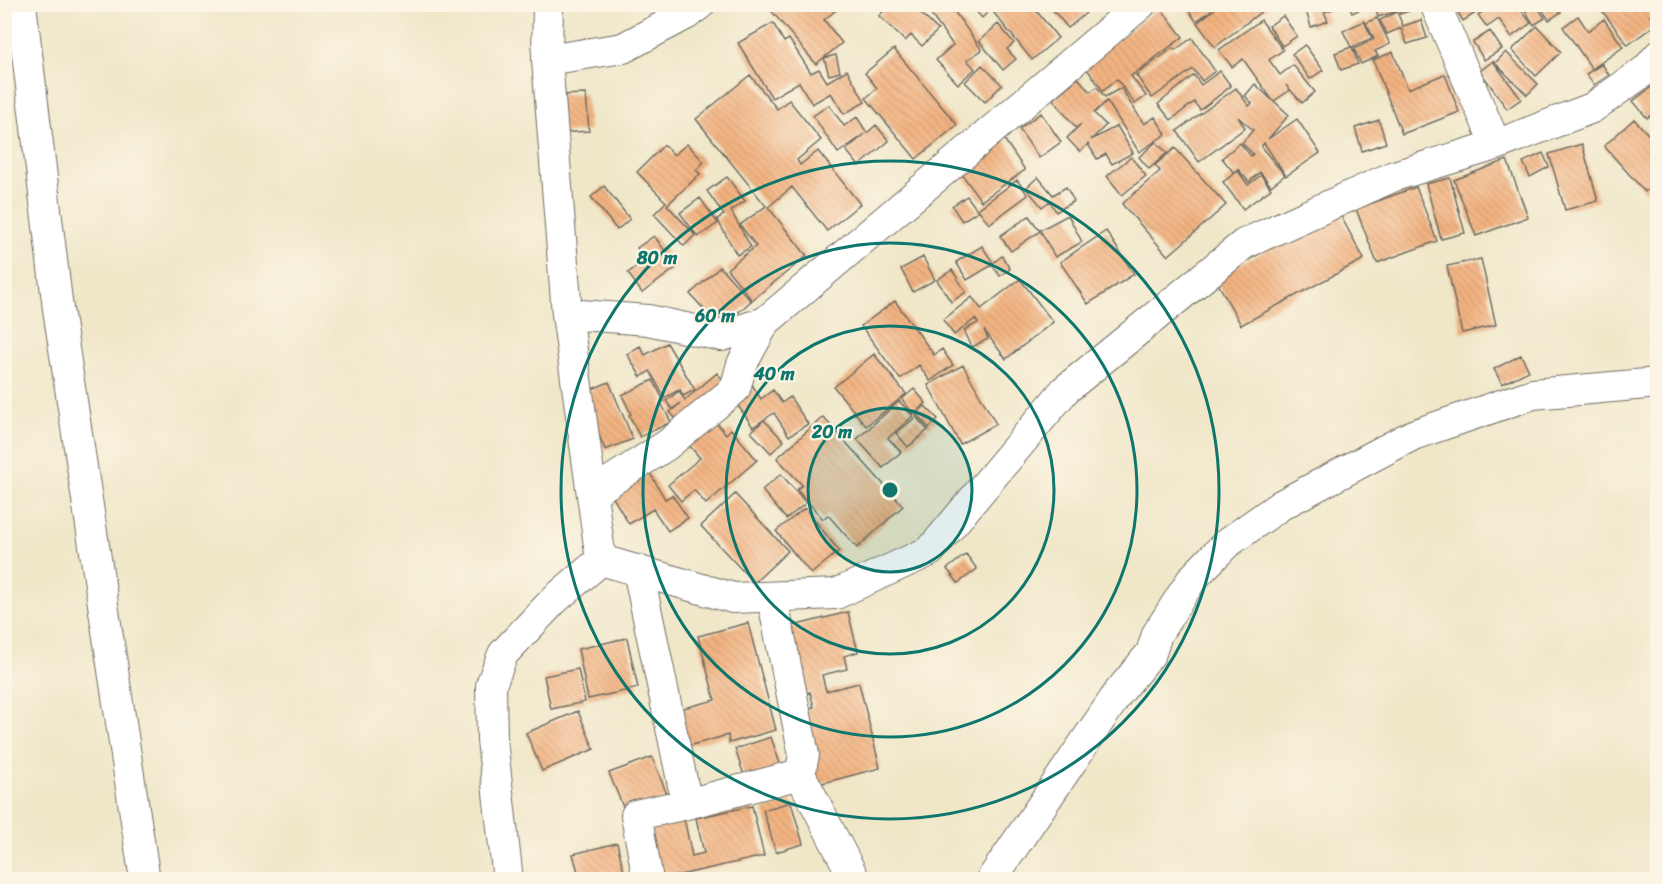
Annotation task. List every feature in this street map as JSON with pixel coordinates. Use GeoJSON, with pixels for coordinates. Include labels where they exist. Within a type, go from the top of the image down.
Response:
{"type":"FeatureCollection","features":[{"type":"Feature","properties":{"kind":"street"},"geometry":{"type":"LineString","coordinates":[[21,4],[58,309],[145,879]]}},
{"type":"Feature","properties":{"kind":"street"},"geometry":{"type":"LineString","coordinates":[[548,4],[547,60],[567,314],[601,560]]}},
{"type":"Feature","properties":{"kind":"street"},"geometry":{"type":"LineString","coordinates":[[547,60],[623,48],[687,14],[700,4]]}},
{"type":"Feature","properties":{"kind":"street"},"geometry":{"type":"LineString","coordinates":[[592,493],[667,445],[735,389],[742,364],[765,322],[1141,4]]}},
{"type":"Feature","properties":{"kind":"street"},"geometry":{"type":"LineString","coordinates":[[1435,4],[1496,145]]}},
{"type":"Feature","properties":{"kind":"street"},"geometry":{"type":"LineString","coordinates":[[601,560],[733,598],[836,594],[930,552],[1065,390],[1244,244],[1394,176],[1496,145],[1592,108],[1646,70],[1658,56]]}},
{"type":"Feature","properties":{"kind":"street"},"geometry":{"type":"LineString","coordinates":[[567,314],[648,320],[722,336],[765,322]]}},
{"type":"Feature","properties":{"kind":"street"},"geometry":{"type":"LineString","coordinates":[[991,879],[1119,692],[1151,653],[1157,634],[1192,579],[1226,543],[1281,506],[1413,435],[1533,394],[1658,383]]}},
{"type":"Feature","properties":{"kind":"street"},"geometry":{"type":"LineString","coordinates":[[507,879],[492,740],[491,685],[503,654],[554,600],[601,560]]}},
{"type":"Feature","properties":{"kind":"street"},"geometry":{"type":"LineString","coordinates":[[638,570],[687,804]]}},
{"type":"Feature","properties":{"kind":"street"},"geometry":{"type":"LineString","coordinates":[[772,597],[804,755],[800,774],[855,879]]}},
{"type":"Feature","properties":{"kind":"street"},"geometry":{"type":"LineString","coordinates":[[648,879],[636,815],[800,774]]}},
{"type":"Feature","properties":{"kind":"building"},"geometry":{"type":"Polygon","coordinates":[[[760,4],[843,4],[824,20],[842,43],[816,64],[769,8],[766,11],[760,4]]]}},
{"type":"Feature","properties":{"kind":"building"},"geometry":{"type":"Polygon","coordinates":[[[890,4],[919,4],[915,8],[938,30],[922,46],[911,35],[905,41],[879,16],[890,4]]]}},
{"type":"Feature","properties":{"kind":"building"},"geometry":{"type":"Polygon","coordinates":[[[923,4],[949,4],[982,50],[967,60],[975,69],[958,84],[936,60],[953,45],[923,4]]]}},
{"type":"Feature","properties":{"kind":"building"},"geometry":{"type":"Polygon","coordinates":[[[970,4],[996,4],[982,18],[970,4]]]}},
{"type":"Feature","properties":{"kind":"building"},"geometry":{"type":"Polygon","coordinates":[[[1005,4],[1031,4],[1058,38],[1032,60],[994,13],[1005,4]]]}},
{"type":"Feature","properties":{"kind":"building"},"geometry":{"type":"Polygon","coordinates":[[[1048,4],[1079,4],[1086,13],[1068,28],[1048,4]]]}},
{"type":"Feature","properties":{"kind":"building"},"geometry":{"type":"Polygon","coordinates":[[[1199,4],[1208,4],[1211,11],[1196,21],[1189,11],[1199,4]]]}},
{"type":"Feature","properties":{"kind":"building"},"geometry":{"type":"Polygon","coordinates":[[[1217,4],[1271,4],[1215,47],[1197,23],[1218,6],[1217,4]]]}},
{"type":"Feature","properties":{"kind":"building"},"geometry":{"type":"Polygon","coordinates":[[[1304,4],[1345,5],[1324,12],[1328,21],[1311,27],[1304,4]]]}},
{"type":"Feature","properties":{"kind":"building"},"geometry":{"type":"Polygon","coordinates":[[[1348,4],[1372,4],[1352,13],[1348,4]]]}},
{"type":"Feature","properties":{"kind":"building"},"geometry":{"type":"Polygon","coordinates":[[[1374,4],[1395,4],[1397,11],[1378,17],[1374,4]]]}},
{"type":"Feature","properties":{"kind":"building"},"geometry":{"type":"Polygon","coordinates":[[[1397,4],[1417,4],[1418,8],[1400,14],[1397,4]]]}},
{"type":"Feature","properties":{"kind":"building"},"geometry":{"type":"Polygon","coordinates":[[[1453,4],[1483,4],[1485,7],[1463,21],[1453,4]]]}},
{"type":"Feature","properties":{"kind":"building"},"geometry":{"type":"Polygon","coordinates":[[[1488,4],[1520,4],[1518,6],[1531,23],[1511,37],[1499,19],[1487,27],[1478,15],[1490,7],[1488,4]]]}},
{"type":"Feature","properties":{"kind":"building"},"geometry":{"type":"Polygon","coordinates":[[[1538,4],[1556,4],[1561,12],[1549,20],[1538,4]]]}},
{"type":"Feature","properties":{"kind":"building"},"geometry":{"type":"Polygon","coordinates":[[[1597,4],[1658,4],[1658,10],[1650,16],[1656,24],[1628,45],[1597,4]]]}},
{"type":"Feature","properties":{"kind":"building"},"geometry":{"type":"Polygon","coordinates":[[[1534,5],[1545,18],[1534,25],[1525,10],[1534,5]]]}},
{"type":"Feature","properties":{"kind":"building"},"geometry":{"type":"Polygon","coordinates":[[[1160,7],[1183,37],[1131,76],[1146,96],[1135,104],[1117,79],[1103,91],[1084,65],[1160,7]]]}},
{"type":"Feature","properties":{"kind":"building"},"geometry":{"type":"Polygon","coordinates":[[[1397,12],[1403,26],[1421,20],[1427,38],[1407,44],[1401,28],[1387,34],[1380,20],[1397,12]]]}},
{"type":"Feature","properties":{"kind":"building"},"geometry":{"type":"Polygon","coordinates":[[[1283,16],[1297,36],[1282,46],[1269,26],[1283,16]]]}},
{"type":"Feature","properties":{"kind":"building"},"geometry":{"type":"Polygon","coordinates":[[[1578,16],[1588,31],[1604,19],[1623,47],[1592,69],[1563,27],[1578,16]]]}},
{"type":"Feature","properties":{"kind":"building"},"geometry":{"type":"Polygon","coordinates":[[[1377,18],[1390,44],[1375,51],[1378,56],[1361,64],[1354,49],[1374,39],[1366,23],[1377,18]]]}},
{"type":"Feature","properties":{"kind":"building"},"geometry":{"type":"Polygon","coordinates":[[[1261,20],[1283,50],[1269,60],[1280,75],[1293,65],[1315,92],[1302,103],[1286,85],[1290,90],[1274,101],[1289,115],[1268,139],[1297,119],[1320,153],[1286,176],[1264,143],[1261,147],[1285,175],[1271,186],[1260,172],[1249,182],[1238,169],[1234,173],[1222,158],[1240,143],[1251,156],[1253,154],[1242,143],[1253,130],[1238,117],[1245,128],[1199,162],[1177,131],[1236,88],[1249,106],[1252,103],[1245,96],[1255,84],[1273,101],[1243,59],[1232,67],[1219,50],[1261,20]]]}},
{"type":"Feature","properties":{"kind":"building"},"geometry":{"type":"Polygon","coordinates":[[[1364,21],[1372,38],[1352,47],[1358,64],[1341,70],[1335,53],[1351,47],[1343,31],[1364,21]]]}},
{"type":"Feature","properties":{"kind":"building"},"geometry":{"type":"Polygon","coordinates":[[[773,23],[784,42],[789,39],[811,73],[819,69],[827,82],[847,70],[865,102],[844,114],[831,93],[812,104],[799,82],[772,98],[738,43],[773,23]]]}},
{"type":"Feature","properties":{"kind":"building"},"geometry":{"type":"Polygon","coordinates":[[[998,24],[1014,43],[1007,49],[1016,59],[1003,70],[979,41],[998,24]]]}},
{"type":"Feature","properties":{"kind":"building"},"geometry":{"type":"Polygon","coordinates":[[[1537,26],[1561,52],[1536,76],[1512,50],[1537,26]]]}},
{"type":"Feature","properties":{"kind":"building"},"geometry":{"type":"Polygon","coordinates":[[[1490,31],[1502,49],[1484,60],[1473,42],[1490,31]]]}},
{"type":"Feature","properties":{"kind":"building"},"geometry":{"type":"Polygon","coordinates":[[[1192,38],[1215,71],[1202,81],[1193,69],[1152,98],[1136,75],[1173,48],[1175,50],[1192,38]]]}},
{"type":"Feature","properties":{"kind":"building"},"geometry":{"type":"Polygon","coordinates":[[[1305,45],[1323,70],[1310,79],[1292,54],[1305,45]]]}},
{"type":"Feature","properties":{"kind":"building"},"geometry":{"type":"Polygon","coordinates":[[[894,49],[957,125],[916,159],[866,98],[877,88],[865,73],[894,49]]]}},
{"type":"Feature","properties":{"kind":"building"},"geometry":{"type":"Polygon","coordinates":[[[1393,52],[1408,89],[1445,74],[1459,112],[1402,134],[1373,60],[1393,52]]]}},
{"type":"Feature","properties":{"kind":"building"},"geometry":{"type":"Polygon","coordinates":[[[1506,52],[1538,84],[1527,95],[1495,63],[1506,52]]]}},
{"type":"Feature","properties":{"kind":"building"},"geometry":{"type":"Polygon","coordinates":[[[836,55],[840,72],[829,75],[824,58],[836,55]]]}},
{"type":"Feature","properties":{"kind":"building"},"geometry":{"type":"Polygon","coordinates":[[[1493,61],[1521,99],[1507,109],[1480,71],[1493,61]]]}},
{"type":"Feature","properties":{"kind":"building"},"geometry":{"type":"Polygon","coordinates":[[[1602,64],[1609,75],[1594,85],[1586,74],[1602,64]]]}},
{"type":"Feature","properties":{"kind":"building"},"geometry":{"type":"Polygon","coordinates":[[[982,65],[1002,85],[985,102],[965,82],[982,65]]]}},
{"type":"Feature","properties":{"kind":"building"},"geometry":{"type":"Polygon","coordinates":[[[1220,71],[1231,86],[1200,110],[1194,102],[1171,120],[1158,104],[1194,75],[1201,85],[1220,71]]]}},
{"type":"Feature","properties":{"kind":"building"},"geometry":{"type":"Polygon","coordinates":[[[750,75],[777,109],[789,100],[821,140],[797,160],[800,165],[818,151],[860,204],[827,231],[792,187],[768,207],[807,256],[752,300],[727,269],[756,246],[740,225],[766,206],[696,119],[750,75]]]}},
{"type":"Feature","properties":{"kind":"building"},"geometry":{"type":"Polygon","coordinates":[[[1078,78],[1090,92],[1097,87],[1105,97],[1121,88],[1144,124],[1155,117],[1166,134],[1139,152],[1107,101],[1094,113],[1106,125],[1091,140],[1117,126],[1133,153],[1112,164],[1106,154],[1097,159],[1088,144],[1080,152],[1067,138],[1081,124],[1076,128],[1053,99],[1078,78]]]}},
{"type":"Feature","properties":{"kind":"building"},"geometry":{"type":"Polygon","coordinates":[[[1658,82],[1658,110],[1647,118],[1633,101],[1658,82]]]}},
{"type":"Feature","properties":{"kind":"building"},"geometry":{"type":"Polygon","coordinates":[[[586,94],[589,131],[561,133],[559,95],[586,94]]]}},
{"type":"Feature","properties":{"kind":"building"},"geometry":{"type":"Polygon","coordinates":[[[829,105],[844,126],[857,117],[867,133],[876,125],[889,141],[859,166],[846,150],[865,134],[838,153],[813,116],[829,105]]]}},
{"type":"Feature","properties":{"kind":"building"},"geometry":{"type":"Polygon","coordinates":[[[1041,113],[1061,142],[1039,158],[1019,129],[1041,113]]]}},
{"type":"Feature","properties":{"kind":"building"},"geometry":{"type":"Polygon","coordinates":[[[1634,119],[1658,145],[1658,180],[1645,192],[1604,146],[1634,119]]]}},
{"type":"Feature","properties":{"kind":"building"},"geometry":{"type":"Polygon","coordinates":[[[1379,120],[1386,143],[1362,151],[1355,128],[1379,120]]]}},
{"type":"Feature","properties":{"kind":"building"},"geometry":{"type":"Polygon","coordinates":[[[1004,139],[1025,170],[981,201],[961,173],[984,157],[982,154],[1004,139]]]}},
{"type":"Feature","properties":{"kind":"building"},"geometry":{"type":"Polygon","coordinates":[[[1156,142],[1167,153],[1149,169],[1139,157],[1156,142]]]}},
{"type":"Feature","properties":{"kind":"building"},"geometry":{"type":"Polygon","coordinates":[[[687,144],[704,162],[696,170],[700,174],[667,205],[695,235],[684,246],[654,214],[666,202],[637,172],[664,145],[674,155],[687,144]]]}},
{"type":"Feature","properties":{"kind":"building"},"geometry":{"type":"Polygon","coordinates":[[[1582,144],[1598,201],[1565,210],[1549,154],[1582,144]]]}},
{"type":"Feature","properties":{"kind":"building"},"geometry":{"type":"Polygon","coordinates":[[[1175,148],[1226,205],[1168,256],[1122,204],[1160,171],[1155,165],[1175,148]]]}},
{"type":"Feature","properties":{"kind":"building"},"geometry":{"type":"Polygon","coordinates":[[[1543,153],[1549,167],[1530,177],[1523,162],[1543,153]]]}},
{"type":"Feature","properties":{"kind":"building"},"geometry":{"type":"Polygon","coordinates":[[[1131,157],[1146,176],[1122,195],[1107,176],[1131,157]]]}},
{"type":"Feature","properties":{"kind":"building"},"geometry":{"type":"Polygon","coordinates":[[[1507,160],[1528,217],[1476,236],[1454,180],[1507,160]]]}},
{"type":"Feature","properties":{"kind":"building"},"geometry":{"type":"Polygon","coordinates":[[[1238,171],[1248,185],[1261,175],[1271,189],[1243,209],[1223,182],[1238,171]]]}},
{"type":"Feature","properties":{"kind":"building"},"geometry":{"type":"Polygon","coordinates":[[[727,177],[745,201],[731,211],[751,247],[737,255],[717,219],[724,215],[707,191],[727,177]]]}},
{"type":"Feature","properties":{"kind":"building"},"geometry":{"type":"Polygon","coordinates":[[[1038,177],[1053,195],[1066,187],[1074,201],[1056,212],[1050,201],[1042,207],[1026,188],[1038,177]]]}},
{"type":"Feature","properties":{"kind":"building"},"geometry":{"type":"Polygon","coordinates":[[[1450,178],[1465,233],[1441,239],[1426,184],[1450,178]]]}},
{"type":"Feature","properties":{"kind":"building"},"geometry":{"type":"Polygon","coordinates":[[[1017,180],[1028,195],[989,224],[978,209],[1017,180]]]}},
{"type":"Feature","properties":{"kind":"building"},"geometry":{"type":"Polygon","coordinates":[[[604,186],[630,219],[617,230],[591,197],[604,186]]]}},
{"type":"Feature","properties":{"kind":"building"},"geometry":{"type":"Polygon","coordinates":[[[1416,187],[1437,241],[1377,263],[1356,209],[1416,187]]]}},
{"type":"Feature","properties":{"kind":"building"},"geometry":{"type":"Polygon","coordinates":[[[967,196],[978,211],[962,221],[952,206],[967,196]]]}},
{"type":"Feature","properties":{"kind":"building"},"geometry":{"type":"Polygon","coordinates":[[[700,198],[718,223],[698,237],[680,213],[700,198]]]}},
{"type":"Feature","properties":{"kind":"building"},"geometry":{"type":"Polygon","coordinates":[[[1338,211],[1364,259],[1241,325],[1215,278],[1338,211]]]}},
{"type":"Feature","properties":{"kind":"building"},"geometry":{"type":"Polygon","coordinates":[[[1068,215],[1082,242],[1055,257],[1040,230],[1068,215]]]}},
{"type":"Feature","properties":{"kind":"building"},"geometry":{"type":"Polygon","coordinates":[[[1029,216],[1040,231],[1011,251],[1000,236],[1029,216]]]}},
{"type":"Feature","properties":{"kind":"building"},"geometry":{"type":"Polygon","coordinates":[[[1106,231],[1134,274],[1088,304],[1060,262],[1106,231]]]}},
{"type":"Feature","properties":{"kind":"building"},"geometry":{"type":"Polygon","coordinates":[[[654,236],[677,267],[642,293],[628,273],[645,260],[637,248],[654,236]]]}},
{"type":"Feature","properties":{"kind":"building"},"geometry":{"type":"Polygon","coordinates":[[[982,246],[993,263],[1002,256],[1010,269],[1000,276],[992,265],[967,280],[956,262],[982,246]]]}},
{"type":"Feature","properties":{"kind":"building"},"geometry":{"type":"Polygon","coordinates":[[[923,257],[935,280],[913,292],[901,269],[923,257]]]}},
{"type":"Feature","properties":{"kind":"building"},"geometry":{"type":"Polygon","coordinates":[[[1481,259],[1496,325],[1462,333],[1447,266],[1481,259]]]}},
{"type":"Feature","properties":{"kind":"building"},"geometry":{"type":"Polygon","coordinates":[[[720,267],[751,301],[721,328],[690,294],[720,267]]]}},
{"type":"Feature","properties":{"kind":"building"},"geometry":{"type":"Polygon","coordinates":[[[952,270],[966,292],[951,302],[937,280],[952,270]]]}},
{"type":"Feature","properties":{"kind":"building"},"geometry":{"type":"Polygon","coordinates":[[[1020,279],[1053,322],[1006,359],[984,330],[988,339],[972,347],[964,330],[978,323],[975,319],[954,335],[943,320],[972,297],[981,309],[1020,279]]]}},
{"type":"Feature","properties":{"kind":"building"},"geometry":{"type":"Polygon","coordinates":[[[895,301],[934,355],[942,349],[953,365],[930,381],[919,365],[900,379],[861,326],[895,301]]]}},
{"type":"Feature","properties":{"kind":"building"},"geometry":{"type":"Polygon","coordinates":[[[667,343],[695,390],[683,396],[680,389],[665,398],[650,371],[641,377],[627,354],[640,346],[645,355],[667,343]]]}},
{"type":"Feature","properties":{"kind":"building"},"geometry":{"type":"Polygon","coordinates":[[[874,354],[906,394],[866,426],[834,387],[874,354]]]}},
{"type":"Feature","properties":{"kind":"building"},"geometry":{"type":"Polygon","coordinates":[[[1521,355],[1529,371],[1502,384],[1494,369],[1521,355]]]}},
{"type":"Feature","properties":{"kind":"building"},"geometry":{"type":"Polygon","coordinates":[[[963,365],[996,424],[960,444],[928,385],[963,365]]]}},
{"type":"Feature","properties":{"kind":"building"},"geometry":{"type":"Polygon","coordinates":[[[717,373],[729,387],[683,427],[670,412],[681,403],[672,409],[666,401],[679,391],[685,400],[717,373]]]}},
{"type":"Feature","properties":{"kind":"building"},"geometry":{"type":"Polygon","coordinates":[[[653,380],[664,401],[661,403],[671,422],[640,437],[622,395],[653,380]]]}},
{"type":"Feature","properties":{"kind":"building"},"geometry":{"type":"Polygon","coordinates":[[[609,382],[633,439],[605,450],[583,393],[609,382]]]}},
{"type":"Feature","properties":{"kind":"building"},"geometry":{"type":"Polygon","coordinates":[[[751,383],[761,399],[773,390],[782,403],[790,397],[808,424],[789,436],[774,413],[753,427],[731,396],[751,383]]]}},
{"type":"Feature","properties":{"kind":"building"},"geometry":{"type":"Polygon","coordinates":[[[914,389],[926,403],[913,414],[902,399],[914,389]]]}},
{"type":"Feature","properties":{"kind":"building"},"geometry":{"type":"Polygon","coordinates":[[[899,401],[913,416],[888,438],[901,452],[883,468],[857,439],[899,401]]]}},
{"type":"Feature","properties":{"kind":"building"},"geometry":{"type":"Polygon","coordinates":[[[925,406],[938,419],[929,428],[916,414],[925,406]]]}},
{"type":"Feature","properties":{"kind":"building"},"geometry":{"type":"Polygon","coordinates":[[[823,417],[903,506],[857,548],[828,515],[823,519],[797,490],[802,485],[777,458],[823,417]]]}},
{"type":"Feature","properties":{"kind":"building"},"geometry":{"type":"Polygon","coordinates":[[[916,417],[928,430],[908,447],[896,433],[916,417]]]}},
{"type":"Feature","properties":{"kind":"building"},"geometry":{"type":"Polygon","coordinates":[[[764,420],[784,441],[771,453],[751,432],[764,420]]]}},
{"type":"Feature","properties":{"kind":"building"},"geometry":{"type":"Polygon","coordinates":[[[715,421],[726,434],[731,429],[757,460],[706,504],[694,490],[681,501],[668,485],[700,458],[688,444],[715,421]]]}},
{"type":"Feature","properties":{"kind":"building"},"geometry":{"type":"Polygon","coordinates":[[[650,473],[665,499],[672,495],[688,518],[668,531],[653,509],[629,524],[612,496],[650,473]]]}},
{"type":"Feature","properties":{"kind":"building"},"geometry":{"type":"Polygon","coordinates":[[[781,474],[806,503],[786,519],[762,490],[781,474]]]}},
{"type":"Feature","properties":{"kind":"building"},"geometry":{"type":"Polygon","coordinates":[[[735,494],[788,551],[754,583],[701,526],[735,494]]]}},
{"type":"Feature","properties":{"kind":"building"},"geometry":{"type":"Polygon","coordinates":[[[805,508],[839,551],[811,574],[776,531],[805,508]]]}},
{"type":"Feature","properties":{"kind":"building"},"geometry":{"type":"Polygon","coordinates":[[[966,554],[977,569],[958,583],[947,569],[966,554]]]}},
{"type":"Feature","properties":{"kind":"building"},"geometry":{"type":"Polygon","coordinates":[[[848,612],[858,652],[844,656],[847,669],[822,675],[826,691],[859,683],[880,768],[815,785],[797,711],[814,707],[810,692],[798,696],[781,629],[848,612]]]}},
{"type":"Feature","properties":{"kind":"building"},"geometry":{"type":"Polygon","coordinates":[[[748,623],[776,730],[729,743],[728,735],[681,748],[672,711],[715,700],[698,636],[748,623]]]}},
{"type":"Feature","properties":{"kind":"building"},"geometry":{"type":"Polygon","coordinates":[[[627,638],[638,688],[588,699],[578,649],[627,638]]]}},
{"type":"Feature","properties":{"kind":"building"},"geometry":{"type":"Polygon","coordinates":[[[578,669],[585,702],[551,709],[544,676],[578,669]]]}},
{"type":"Feature","properties":{"kind":"building"},"geometry":{"type":"Polygon","coordinates":[[[578,711],[594,749],[542,771],[526,733],[578,711]]]}},
{"type":"Feature","properties":{"kind":"building"},"geometry":{"type":"Polygon","coordinates":[[[771,737],[783,773],[747,784],[735,749],[771,737]]]}},
{"type":"Feature","properties":{"kind":"building"},"geometry":{"type":"Polygon","coordinates":[[[652,757],[668,797],[626,814],[609,773],[652,757]]]}},
{"type":"Feature","properties":{"kind":"building"},"geometry":{"type":"Polygon","coordinates":[[[791,802],[803,844],[776,852],[763,810],[791,802]]]}},
{"type":"Feature","properties":{"kind":"building"},"geometry":{"type":"Polygon","coordinates":[[[752,806],[764,856],[662,879],[643,828],[684,818],[692,856],[704,853],[696,818],[752,806]]]}},
{"type":"Feature","properties":{"kind":"building"},"geometry":{"type":"Polygon","coordinates":[[[617,843],[625,876],[609,879],[580,879],[573,854],[617,843]]]}}]}
